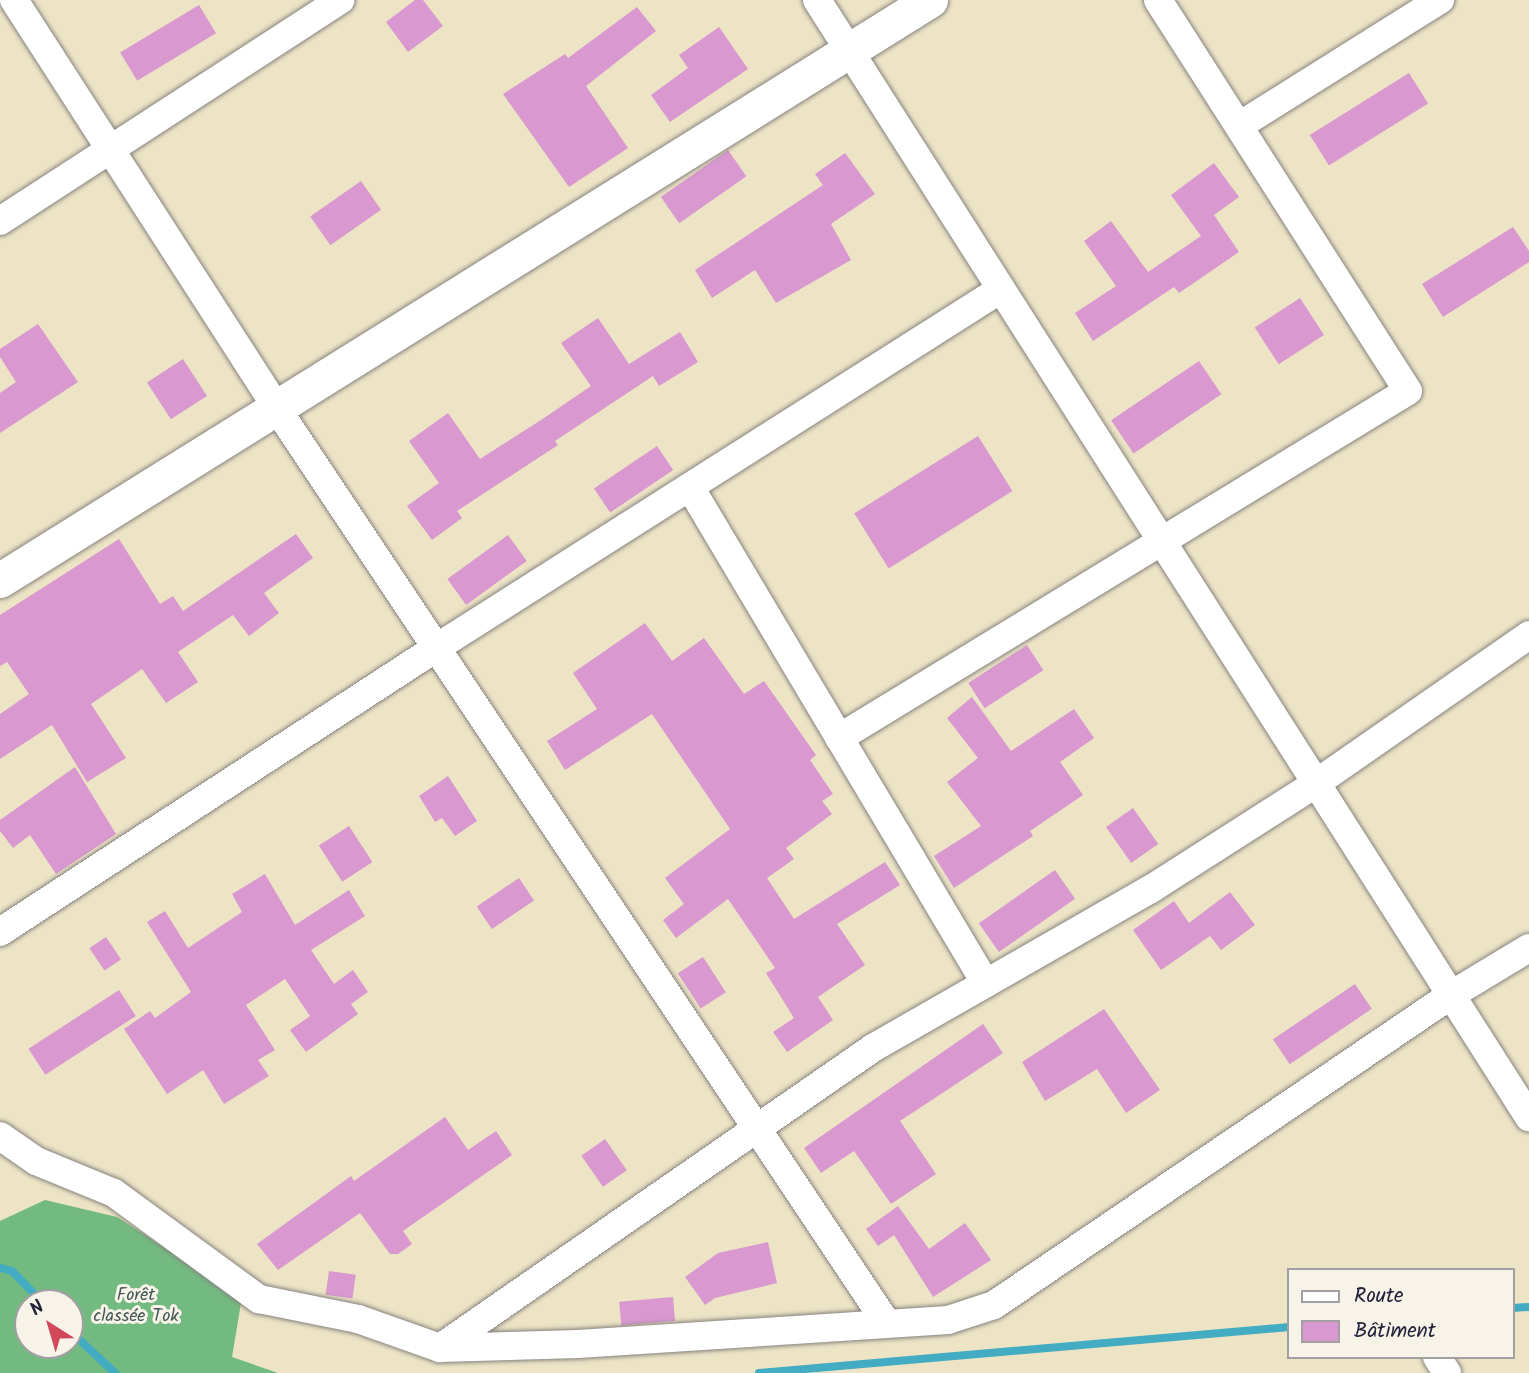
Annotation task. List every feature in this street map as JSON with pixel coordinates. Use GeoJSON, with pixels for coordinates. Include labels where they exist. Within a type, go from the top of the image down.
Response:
{"type":"FeatureCollection","features":[{"type":"Feature","properties":{"kind":"street"},"geometry":{"type":"LineString","coordinates":[[14,0],[276,407],[885,1321]]}},
{"type":"Feature","properties":{"kind":"street"},"geometry":{"type":"LineString","coordinates":[[0,221],[340,0]]}},
{"type":"Feature","properties":{"kind":"street"},"geometry":{"type":"LineString","coordinates":[[817,0],[1529,1117]]}},
{"type":"Feature","properties":{"kind":"street"},"geometry":{"type":"LineString","coordinates":[[0,580],[851,53],[930,0]]}},
{"type":"Feature","properties":{"kind":"street"},"geometry":{"type":"LineString","coordinates":[[839,738],[1408,391],[1242,124],[1158,0]]}},
{"type":"Feature","properties":{"kind":"street"},"geometry":{"type":"LineString","coordinates":[[1242,124],[1440,0]]}},
{"type":"Feature","properties":{"kind":"street"},"geometry":{"type":"LineString","coordinates":[[0,932],[436,648],[1001,289]]}},
{"type":"Feature","properties":{"kind":"street"},"geometry":{"type":"LineString","coordinates":[[690,487],[986,984]]}},
{"type":"Feature","properties":{"kind":"street"},"geometry":{"type":"LineString","coordinates":[[440,1348],[873,1048],[1151,889],[1315,784],[1529,635]]}},
{"type":"Feature","properties":{"kind":"street"},"geometry":{"type":"LineString","coordinates":[[0,1136],[36,1161],[114,1193],[259,1299],[358,1319],[440,1348],[578,1344],[885,1321],[948,1320],[994,1305],[1451,995],[1529,948]]}},
{"type":"Feature","properties":{"kind":"green space","name":"Forêt classée Tok"},"geometry":{"type":"Polygon","coordinates":[[[45,1200],[117,1217],[242,1297],[232,1357],[278,1373],[0,1373],[0,1221],[45,1200]]]}},
{"type":"Feature","properties":{"kind":"building"},"geometry":{"type":"Polygon","coordinates":[[[415,0],[423,0],[443,26],[408,52],[386,22],[415,0]]]}},
{"type":"Feature","properties":{"kind":"building"},"geometry":{"type":"Polygon","coordinates":[[[199,5],[216,33],[137,81],[120,52],[199,5]]]}},
{"type":"Feature","properties":{"kind":"building"},"geometry":{"type":"Polygon","coordinates":[[[637,7],[656,31],[586,86],[628,148],[569,187],[503,94],[565,54],[568,58],[637,7]]]}},
{"type":"Feature","properties":{"kind":"building"},"geometry":{"type":"Polygon","coordinates":[[[719,27],[748,69],[670,122],[651,95],[688,68],[679,55],[719,27]]]}},
{"type":"Feature","properties":{"kind":"building"},"geometry":{"type":"Polygon","coordinates":[[[1409,73],[1428,104],[1329,166],[1310,135],[1409,73]]]}},
{"type":"Feature","properties":{"kind":"building"},"geometry":{"type":"Polygon","coordinates":[[[728,150],[746,176],[679,223],[661,197],[728,150]]]}},
{"type":"Feature","properties":{"kind":"building"},"geometry":{"type":"Polygon","coordinates":[[[845,153],[875,194],[831,224],[851,260],[776,303],[755,270],[712,298],[695,270],[823,185],[815,174],[845,153]]]}},
{"type":"Feature","properties":{"kind":"building"},"geometry":{"type":"Polygon","coordinates":[[[1214,163],[1239,197],[1214,215],[1239,252],[1179,293],[1174,287],[1093,341],[1075,313],[1116,286],[1084,241],[1111,221],[1148,272],[1201,236],[1171,195],[1214,163]]]}},
{"type":"Feature","properties":{"kind":"building"},"geometry":{"type":"Polygon","coordinates":[[[361,181],[381,210],[330,245],[310,217],[361,181]]]}},
{"type":"Feature","properties":{"kind":"building"},"geometry":{"type":"Polygon","coordinates":[[[1513,227],[1529,251],[1529,262],[1443,317],[1422,284],[1513,227]]]}},
{"type":"Feature","properties":{"kind":"building"},"geometry":{"type":"Polygon","coordinates":[[[1300,298],[1324,335],[1279,364],[1255,327],[1300,298]]]}},
{"type":"Feature","properties":{"kind":"building"},"geometry":{"type":"Polygon","coordinates":[[[598,318],[629,364],[680,332],[698,362],[659,386],[653,376],[555,441],[558,445],[457,511],[462,518],[432,540],[407,506],[439,483],[409,441],[448,413],[480,459],[541,420],[591,386],[561,343],[598,318]]]}},
{"type":"Feature","properties":{"kind":"building"},"geometry":{"type":"Polygon","coordinates":[[[38,324],[78,382],[0,433],[0,393],[16,382],[0,357],[0,349],[38,324]]]}},
{"type":"Feature","properties":{"kind":"building"},"geometry":{"type":"Polygon","coordinates":[[[183,359],[207,396],[171,419],[147,382],[183,359]]]}},
{"type":"Feature","properties":{"kind":"building"},"geometry":{"type":"Polygon","coordinates":[[[1199,361],[1221,394],[1133,453],[1111,420],[1199,361]]]}},
{"type":"Feature","properties":{"kind":"building"},"geometry":{"type":"Polygon","coordinates":[[[978,436],[1012,491],[889,568],[854,513],[978,436]]]}},
{"type":"Feature","properties":{"kind":"building"},"geometry":{"type":"Polygon","coordinates":[[[657,446],[673,470],[610,513],[594,488],[657,446]]]}},
{"type":"Feature","properties":{"kind":"building"},"geometry":{"type":"Polygon","coordinates":[[[296,534],[313,558],[264,593],[279,613],[249,636],[233,615],[178,652],[198,682],[166,703],[142,669],[91,704],[126,758],[87,782],[52,725],[0,759],[0,714],[29,694],[7,662],[0,666],[0,615],[119,539],[160,604],[173,596],[183,611],[296,534]]]}},
{"type":"Feature","properties":{"kind":"building"},"geometry":{"type":"Polygon","coordinates":[[[508,535],[527,561],[466,605],[447,579],[508,535]]]}},
{"type":"Feature","properties":{"kind":"building"},"geometry":{"type":"Polygon","coordinates":[[[645,623],[672,661],[704,638],[744,694],[764,681],[816,755],[810,760],[833,794],[822,801],[832,814],[786,848],[794,859],[767,878],[794,919],[885,862],[900,885],[837,924],[865,965],[818,997],[833,1020],[787,1052],[773,1032],[794,1018],[766,973],[775,968],[728,899],[676,938],[663,920],[684,904],[665,878],[730,829],[652,714],[565,770],[547,741],[597,709],[573,673],[645,623]]]}},
{"type":"Feature","properties":{"kind":"building"},"geometry":{"type":"Polygon","coordinates":[[[1027,645],[1043,670],[985,708],[968,683],[1027,645]]]}},
{"type":"Feature","properties":{"kind":"building"},"geometry":{"type":"Polygon","coordinates":[[[972,697],[1011,751],[1074,709],[1094,738],[1060,762],[1083,795],[1030,831],[1033,836],[954,888],[934,856],[981,826],[947,782],[978,758],[947,718],[972,697]]]}},
{"type":"Feature","properties":{"kind":"building"},"geometry":{"type":"Polygon","coordinates":[[[75,767],[116,834],[56,874],[30,835],[13,848],[0,831],[0,820],[75,767]]]}},
{"type":"Feature","properties":{"kind":"building"},"geometry":{"type":"Polygon","coordinates":[[[448,776],[477,821],[455,836],[442,818],[435,822],[419,796],[448,776]]]}},
{"type":"Feature","properties":{"kind":"building"},"geometry":{"type":"Polygon","coordinates":[[[1133,808],[1158,844],[1131,863],[1106,827],[1133,808]]]}},
{"type":"Feature","properties":{"kind":"building"},"geometry":{"type":"Polygon","coordinates":[[[349,826],[372,862],[342,882],[319,846],[349,826]]]}},
{"type":"Feature","properties":{"kind":"building"},"geometry":{"type":"Polygon","coordinates":[[[1055,870],[1075,899],[999,952],[979,923],[1055,870]]]}},
{"type":"Feature","properties":{"kind":"building"},"geometry":{"type":"Polygon","coordinates":[[[265,874],[295,925],[349,890],[365,916],[311,950],[334,984],[353,970],[368,992],[351,1004],[358,1014],[306,1052],[290,1030],[310,1016],[285,979],[246,1005],[275,1050],[258,1060],[269,1076],[224,1104],[203,1070],[167,1094],[124,1029],[150,1011],[155,1018],[191,992],[147,922],[165,911],[188,948],[242,912],[232,894],[265,874]]]}},
{"type":"Feature","properties":{"kind":"building"},"geometry":{"type":"Polygon","coordinates":[[[519,878],[534,900],[492,929],[477,907],[519,878]]]}},
{"type":"Feature","properties":{"kind":"building"},"geometry":{"type":"Polygon","coordinates":[[[1230,892],[1255,925],[1221,950],[1210,936],[1161,970],[1133,930],[1174,901],[1189,923],[1230,892]]]}},
{"type":"Feature","properties":{"kind":"building"},"geometry":{"type":"Polygon","coordinates":[[[106,937],[121,959],[105,971],[89,948],[106,937]]]}},
{"type":"Feature","properties":{"kind":"building"},"geometry":{"type":"Polygon","coordinates":[[[703,957],[726,992],[701,1009],[678,973],[703,957]]]}},
{"type":"Feature","properties":{"kind":"building"},"geometry":{"type":"Polygon","coordinates":[[[1355,984],[1372,1009],[1290,1064],[1273,1039],[1355,984]]]}},
{"type":"Feature","properties":{"kind":"building"},"geometry":{"type":"Polygon","coordinates":[[[119,990],[136,1016],[45,1075],[28,1049],[119,990]]]}},
{"type":"Feature","properties":{"kind":"building"},"geometry":{"type":"Polygon","coordinates":[[[1104,1009],[1160,1090],[1126,1113],[1097,1069],[1045,1101],[1022,1062],[1104,1009]]]}},
{"type":"Feature","properties":{"kind":"building"},"geometry":{"type":"Polygon","coordinates":[[[983,1024],[1003,1053],[900,1121],[936,1174],[891,1204],[854,1151],[821,1173],[804,1148],[983,1024]]]}},
{"type":"Feature","properties":{"kind":"building"},"geometry":{"type":"Polygon","coordinates":[[[445,1117],[468,1150],[496,1131],[512,1155],[403,1231],[412,1244],[398,1254],[390,1254],[360,1213],[278,1270],[257,1244],[351,1176],[354,1181],[445,1117]]]}},
{"type":"Feature","properties":{"kind":"building"},"geometry":{"type":"Polygon","coordinates":[[[605,1139],[627,1170],[603,1187],[581,1156],[605,1139]]]}},
{"type":"Feature","properties":{"kind":"building"},"geometry":{"type":"Polygon","coordinates":[[[898,1206],[929,1249],[965,1223],[991,1260],[933,1297],[894,1235],[878,1246],[866,1229],[898,1206]]]}},
{"type":"Feature","properties":{"kind":"building"},"geometry":{"type":"Polygon","coordinates":[[[768,1242],[777,1283],[715,1298],[705,1305],[685,1277],[718,1253],[768,1242]]]}},
{"type":"Feature","properties":{"kind":"building"},"geometry":{"type":"Polygon","coordinates":[[[329,1271],[356,1275],[352,1299],[326,1295],[329,1271]]]}},
{"type":"Feature","properties":{"kind":"building"},"geometry":{"type":"Polygon","coordinates":[[[673,1297],[675,1321],[621,1326],[619,1302],[673,1297]]]}},
{"type":"Feature","properties":{"kind":"waterway"},"geometry":{"type":"LineString","coordinates":[[0,1268],[12,1271],[29,1289]]}},
{"type":"Feature","properties":{"kind":"waterway"},"geometry":{"type":"LineString","coordinates":[[1515,1308],[1529,1307]]}},
{"type":"Feature","properties":{"kind":"waterway"},"geometry":{"type":"LineString","coordinates":[[759,1373],[1288,1327]]}},
{"type":"Feature","properties":{"kind":"waterway"},"geometry":{"type":"LineString","coordinates":[[84,1344],[115,1373]]}}]}
